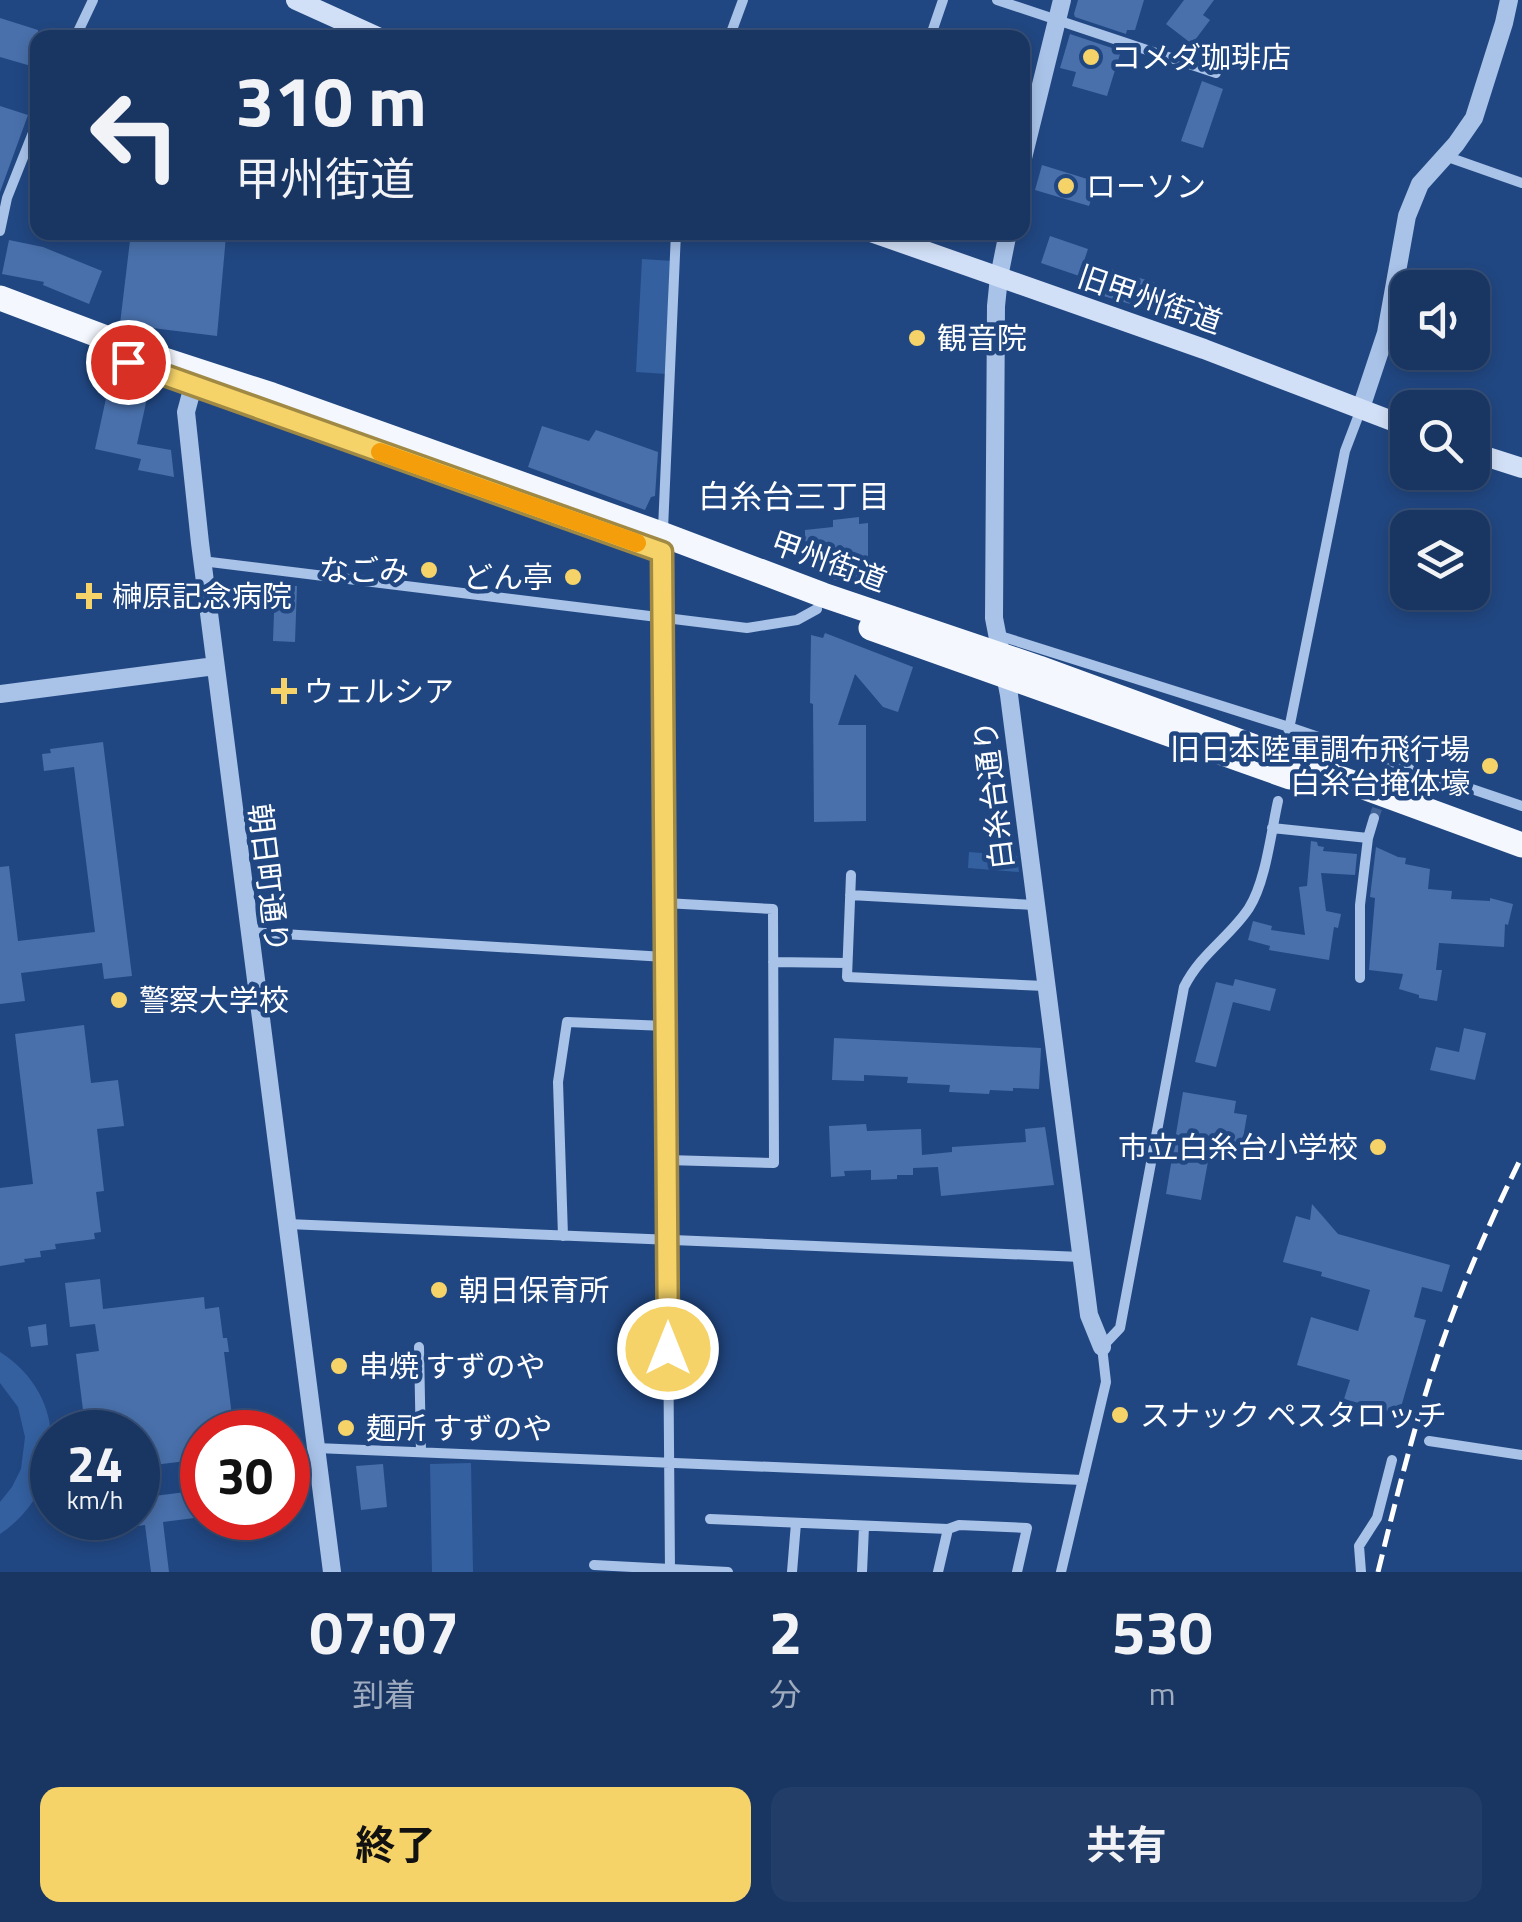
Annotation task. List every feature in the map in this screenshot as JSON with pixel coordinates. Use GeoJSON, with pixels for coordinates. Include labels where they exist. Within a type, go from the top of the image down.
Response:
{"type":"FeatureCollection","features":[{"type":"Feature","properties":{"kind":"highway","name":"甲州街道"},"geometry":{"type":"LineString","coordinates":[[0,298],[195,378]]}},
{"type":"Feature","properties":{"kind":"highway","name":"甲州街道"},"geometry":{"type":"LineString","coordinates":[[0,316],[195,378],[663,544],[1001,656],[1522,846]]}},
{"type":"Feature","properties":{"kind":"highway","name":"甲州街道"},"geometry":{"type":"LineString","coordinates":[[663,544],[807,615],[1001,656],[1522,860]]}},
{"type":"Feature","properties":{"kind":"main road"},"geometry":{"type":"LineString","coordinates":[[296,0],[362,30]]}},
{"type":"Feature","properties":{"kind":"main road","name":"旧甲州街道"},"geometry":{"type":"LineString","coordinates":[[894,240],[1390,420]]}},
{"type":"Feature","properties":{"kind":"main road"},"geometry":{"type":"LineString","coordinates":[[1490,458],[1522,468]]}},
{"type":"Feature","properties":{"kind":"street"},"geometry":{"type":"LineString","coordinates":[[80,30],[93,0]]}},
{"type":"Feature","properties":{"kind":"street"},"geometry":{"type":"LineString","coordinates":[[732,30],[743,0]]}},
{"type":"Feature","properties":{"kind":"street"},"geometry":{"type":"LineString","coordinates":[[933,30],[943,0]]}},
{"type":"Feature","properties":{"kind":"street"},"geometry":{"type":"LineString","coordinates":[[996,0],[1216,72]]}},
{"type":"Feature","properties":{"kind":"street"},"geometry":{"type":"LineString","coordinates":[[1030,130],[1062,0]]}},
{"type":"Feature","properties":{"kind":"street"},"geometry":{"type":"LineString","coordinates":[[1288,733],[1345,450],[1386,334],[1407,216],[1420,184],[1466,131],[1480,103],[1509,0]]}},
{"type":"Feature","properties":{"kind":"street"},"geometry":{"type":"LineString","coordinates":[[0,231],[7,198],[30,140]]}},
{"type":"Feature","properties":{"kind":"street"},"geometry":{"type":"LineString","coordinates":[[1445,156],[1522,183]]}},
{"type":"Feature","properties":{"kind":"street"},"geometry":{"type":"LineString","coordinates":[[670,1570],[663,544],[676,240]]}},
{"type":"Feature","properties":{"kind":"street","name":"白糸台通り"},"geometry":{"type":"LineString","coordinates":[[1006,240],[996,306],[994,596],[1089,1315],[1102,1346]]}},
{"type":"Feature","properties":{"kind":"street","name":"朝日町通り"},"geometry":{"type":"LineString","coordinates":[[195,378],[186,412],[202,561],[332,1572]]}},
{"type":"Feature","properties":{"kind":"street"},"geometry":{"type":"LineString","coordinates":[[202,561],[746,628],[807,615]]}},
{"type":"Feature","properties":{"kind":"street"},"geometry":{"type":"LineString","coordinates":[[1001,656],[1288,733],[1522,806]]}},
{"type":"Feature","properties":{"kind":"street"},"geometry":{"type":"LineString","coordinates":[[0,694],[215,666]]}},
{"type":"Feature","properties":{"kind":"street"},"geometry":{"type":"LineString","coordinates":[[1387,778],[1392,763]]}},
{"type":"Feature","properties":{"kind":"street"},"geometry":{"type":"LineString","coordinates":[[1061,1572],[1106,1382],[1102,1346],[1120,1328],[1184,987],[1193,970],[1250,907],[1264,870],[1278,801]]}},
{"type":"Feature","properties":{"kind":"street"},"geometry":{"type":"LineString","coordinates":[[1360,978],[1360,904],[1374,818]]}},
{"type":"Feature","properties":{"kind":"street"},"geometry":{"type":"LineString","coordinates":[[1272,828],[1368,838]]}},
{"type":"Feature","properties":{"kind":"street"},"geometry":{"type":"LineString","coordinates":[[850,875],[847,977],[1045,986]]}},
{"type":"Feature","properties":{"kind":"street"},"geometry":{"type":"LineString","coordinates":[[850,895],[1034,905]]}},
{"type":"Feature","properties":{"kind":"street"},"geometry":{"type":"LineString","coordinates":[[665,904],[773,910],[774,1163],[667,1160]]}},
{"type":"Feature","properties":{"kind":"street"},"geometry":{"type":"LineString","coordinates":[[248,932],[666,957]]}},
{"type":"Feature","properties":{"kind":"street"},"geometry":{"type":"LineString","coordinates":[[773,962],[847,963]]}},
{"type":"Feature","properties":{"kind":"street"},"geometry":{"type":"LineString","coordinates":[[563,1236],[558,1082],[567,1022],[666,1026]]}},
{"type":"Feature","properties":{"kind":"street"},"geometry":{"type":"LineString","coordinates":[[286,1224],[1081,1257]]}},
{"type":"Feature","properties":{"kind":"street"},"geometry":{"type":"LineString","coordinates":[[419,1347],[421,1452]]}},
{"type":"Feature","properties":{"kind":"street"},"geometry":{"type":"LineString","coordinates":[[1428,1441],[1522,1455]]}},
{"type":"Feature","properties":{"kind":"street"},"geometry":{"type":"LineString","coordinates":[[316,1448],[1083,1480]]}},
{"type":"Feature","properties":{"kind":"street"},"geometry":{"type":"LineString","coordinates":[[1361,1572],[1359,1546],[1377,1518],[1392,1460]]}},
{"type":"Feature","properties":{"kind":"street"},"geometry":{"type":"LineString","coordinates":[[710,1519],[948,1529],[959,1525],[1028,1528],[1017,1572]]}},
{"type":"Feature","properties":{"kind":"street"},"geometry":{"type":"LineString","coordinates":[[792,1572],[796,1523]]}},
{"type":"Feature","properties":{"kind":"street"},"geometry":{"type":"LineString","coordinates":[[862,1572],[864,1526]]}},
{"type":"Feature","properties":{"kind":"street"},"geometry":{"type":"LineString","coordinates":[[938,1572],[948,1529]]}},
{"type":"Feature","properties":{"kind":"street"},"geometry":{"type":"LineString","coordinates":[[594,1565],[726,1572]]}},
{"type":"Feature","properties":{"kind":"shaded area"},"geometry":{"type":"Polygon","coordinates":[[[642,259],[673,261],[667,374],[636,372],[642,259]]]}},
{"type":"Feature","properties":{"kind":"shaded area"},"geometry":{"type":"Polygon","coordinates":[[[969,852],[1017,856],[1019,872],[968,868],[969,852]]]}},
{"type":"Feature","properties":{"kind":"shaded area"},"geometry":{"type":"Polygon","coordinates":[[[0,1352],[23,1371],[45,1410],[30,1410],[30,1504],[0,1534],[0,1502],[21,1469],[25,1437],[18,1407],[0,1383],[0,1352]]]}},
{"type":"Feature","properties":{"kind":"shaded area"},"geometry":{"type":"Polygon","coordinates":[[[471,1463],[473,1572],[432,1572],[430,1464],[471,1463]]]}},
{"type":"Feature","properties":{"kind":"building"},"geometry":{"type":"Polygon","coordinates":[[[1078,0],[1144,0],[1135,30],[1127,30],[1126,34],[1075,17],[1078,0]]]}},
{"type":"Feature","properties":{"kind":"building"},"geometry":{"type":"Polygon","coordinates":[[[1184,0],[1214,0],[1203,15],[1210,20],[1192,44],[1166,24],[1184,0]]]}},
{"type":"Feature","properties":{"kind":"building"},"geometry":{"type":"Polygon","coordinates":[[[0,18],[38,30],[30,30],[30,66],[0,57],[0,18]]]}},
{"type":"Feature","properties":{"kind":"building","name":"コメダ珈琲店"},"geometry":{"type":"Polygon","coordinates":[[[1070,34],[1121,51],[1107,96],[1072,86],[1076,72],[1060,68],[1070,34]]]}},
{"type":"Feature","properties":{"kind":"building"},"geometry":{"type":"Polygon","coordinates":[[[1202,81],[1223,89],[1203,148],[1181,141],[1202,81]]]}},
{"type":"Feature","properties":{"kind":"building"},"geometry":{"type":"Polygon","coordinates":[[[0,106],[28,115],[0,192],[0,106]]]}},
{"type":"Feature","properties":{"kind":"building","name":"ローソン"},"geometry":{"type":"Polygon","coordinates":[[[1042,165],[1097,182],[1089,206],[1035,190],[1042,165]]]}},
{"type":"Feature","properties":{"kind":"building"},"geometry":{"type":"Polygon","coordinates":[[[1050,236],[1088,249],[1084,261],[1156,283],[1147,309],[1090,292],[1094,281],[1041,263],[1050,236]]]}},
{"type":"Feature","properties":{"kind":"building"},"geometry":{"type":"Polygon","coordinates":[[[9,240],[43,247],[102,271],[89,304],[43,285],[44,282],[2,274],[9,240]]]}},
{"type":"Feature","properties":{"kind":"building"},"geometry":{"type":"Polygon","coordinates":[[[130,240],[226,240],[217,336],[120,324],[130,240]]]}},
{"type":"Feature","properties":{"kind":"building"},"geometry":{"type":"Polygon","coordinates":[[[110,380],[149,389],[137,444],[171,450],[174,477],[138,470],[141,459],[95,449],[110,380]]]}},
{"type":"Feature","properties":{"kind":"building"},"geometry":{"type":"Polygon","coordinates":[[[542,426],[589,441],[596,430],[658,452],[655,496],[645,510],[528,467],[542,426]]]}},
{"type":"Feature","properties":{"kind":"building"},"geometry":{"type":"Polygon","coordinates":[[[859,517],[859,524],[868,523],[868,565],[873,580],[834,580],[834,556],[805,558],[805,530],[833,527],[833,520],[859,517]]]}},
{"type":"Feature","properties":{"kind":"building"},"geometry":{"type":"Polygon","coordinates":[[[275,585],[297,586],[295,642],[273,641],[275,585]]]}},
{"type":"Feature","properties":{"kind":"building"},"geometry":{"type":"Polygon","coordinates":[[[825,633],[913,667],[898,712],[883,707],[855,674],[838,725],[866,725],[866,821],[814,822],[811,635],[823,638],[825,633]]]}},
{"type":"Feature","properties":{"kind":"building"},"geometry":{"type":"Polygon","coordinates":[[[103,742],[132,976],[104,979],[102,963],[21,973],[25,1001],[0,1004],[0,867],[9,866],[18,941],[95,932],[74,767],[44,771],[42,754],[51,753],[50,749],[103,742]]]}},
{"type":"Feature","properties":{"kind":"building"},"geometry":{"type":"Polygon","coordinates":[[[1311,841],[1324,847],[1323,851],[1357,854],[1355,875],[1321,873],[1326,911],[1341,914],[1338,928],[1334,927],[1329,960],[1269,950],[1270,946],[1248,940],[1253,921],[1272,926],[1271,930],[1305,935],[1299,887],[1307,886],[1311,841]]]}},
{"type":"Feature","properties":{"kind":"building"},"geometry":{"type":"Polygon","coordinates":[[[1376,847],[1406,858],[1405,864],[1430,869],[1428,889],[1452,891],[1451,899],[1490,898],[1513,904],[1508,925],[1505,924],[1504,947],[1439,943],[1436,970],[1442,970],[1437,1001],[1399,989],[1403,974],[1369,970],[1375,898],[1370,897],[1376,847]]]}},
{"type":"Feature","properties":{"kind":"building"},"geometry":{"type":"Polygon","coordinates":[[[1235,979],[1276,989],[1270,1011],[1233,1002],[1216,1067],[1195,1062],[1216,982],[1233,986],[1235,979]]]}},
{"type":"Feature","properties":{"kind":"building"},"geometry":{"type":"Polygon","coordinates":[[[84,1025],[91,1083],[118,1080],[124,1126],[97,1129],[104,1191],[96,1192],[101,1232],[94,1233],[95,1239],[55,1244],[56,1249],[40,1251],[41,1257],[0,1266],[0,1188],[33,1184],[15,1034],[84,1025]]]}},
{"type":"Feature","properties":{"kind":"building"},"geometry":{"type":"Polygon","coordinates":[[[1464,1028],[1486,1033],[1475,1080],[1430,1070],[1436,1047],[1459,1052],[1464,1028]]]}},
{"type":"Feature","properties":{"kind":"building"},"geometry":{"type":"Polygon","coordinates":[[[834,1038],[1041,1048],[1039,1089],[990,1090],[989,1094],[949,1092],[950,1085],[907,1083],[908,1077],[864,1075],[864,1081],[832,1080],[834,1038]]]}},
{"type":"Feature","properties":{"kind":"building"},"geometry":{"type":"Polygon","coordinates":[[[1183,1092],[1236,1101],[1234,1113],[1247,1115],[1241,1150],[1211,1145],[1201,1200],[1166,1194],[1183,1092]]]}},
{"type":"Feature","properties":{"kind":"building"},"geometry":{"type":"Polygon","coordinates":[[[866,1124],[867,1131],[921,1129],[922,1155],[952,1152],[952,1147],[1026,1142],[1025,1129],[1045,1127],[1054,1185],[941,1196],[938,1167],[913,1168],[913,1175],[897,1175],[897,1179],[871,1180],[871,1170],[844,1171],[845,1176],[831,1177],[829,1126],[866,1124]]]}},
{"type":"Feature","properties":{"kind":"building"},"geometry":{"type":"Polygon","coordinates":[[[1312,1204],[1338,1234],[1450,1265],[1442,1292],[1422,1287],[1414,1317],[1426,1320],[1399,1414],[1344,1399],[1350,1380],[1297,1365],[1311,1317],[1358,1331],[1370,1290],[1283,1262],[1296,1216],[1310,1220],[1312,1204]]]}},
{"type":"Feature","properties":{"kind":"building"},"geometry":{"type":"Polygon","coordinates":[[[100,1279],[103,1309],[204,1297],[205,1309],[219,1307],[229,1352],[224,1352],[231,1410],[180,1410],[180,1462],[160,1464],[160,1410],[83,1410],[76,1354],[99,1351],[95,1324],[70,1327],[65,1283],[100,1279]]]}},
{"type":"Feature","properties":{"kind":"building"},"geometry":{"type":"Polygon","coordinates":[[[46,1324],[48,1345],[31,1347],[28,1327],[46,1324]]]}},
{"type":"Feature","properties":{"kind":"building"},"geometry":{"type":"Polygon","coordinates":[[[383,1464],[387,1507],[361,1510],[356,1466],[383,1464]]]}},
{"type":"Feature","properties":{"kind":"building"},"geometry":{"type":"Polygon","coordinates":[[[180,1493],[180,1520],[163,1522],[169,1572],[151,1572],[147,1540],[160,1540],[160,1495],[180,1493]]]}},
{"type":"Feature","properties":{"kind":"tunnel"},"geometry":{"type":"LineString","coordinates":[[1374,818],[1387,778]]}},
{"type":"Feature","properties":{"kind":"railway"},"geometry":{"type":"LineString","coordinates":[[1378,1572],[1438,1355],[1477,1254],[1522,1156]]}},
{"type":"Feature","properties":{"kind":"slow traffic"},"geometry":{"type":"LineString","coordinates":[[380,452],[637,543]]}},
{"type":"Feature","properties":{"kind":"place","name":"コメダ珈琲店"},"geometry":{"type":"Point","coordinates":[1091,57]}},
{"type":"Feature","properties":{"kind":"place","name":"ローソン"},"geometry":{"type":"Point","coordinates":[1066,186]}},
{"type":"Feature","properties":{"kind":"place","name":"観音院"},"geometry":{"type":"Point","coordinates":[917,338]}},
{"type":"Feature","properties":{"kind":"place","name":"なごみ"},"geometry":{"type":"Point","coordinates":[429,570]}},
{"type":"Feature","properties":{"kind":"place","name":"どん亭"},"geometry":{"type":"Point","coordinates":[573,577]}},
{"type":"Feature","properties":{"kind":"place","name":"榊原記念病院"},"geometry":{"type":"Point","coordinates":[89,596]}},
{"type":"Feature","properties":{"kind":"place","name":"ウェルシア"},"geometry":{"type":"Point","coordinates":[284,691]}},
{"type":"Feature","properties":{"kind":"place","name":"旧日本陸軍調布飛行場 白糸台掩体壕"},"geometry":{"type":"Point","coordinates":[1490,766]}},
{"type":"Feature","properties":{"kind":"place","name":"警察大学校"},"geometry":{"type":"Point","coordinates":[119,1000]}},
{"type":"Feature","properties":{"kind":"place","name":"市立白糸台小学校"},"geometry":{"type":"Point","coordinates":[1378,1147]}},
{"type":"Feature","properties":{"kind":"place","name":"朝日保育所"},"geometry":{"type":"Point","coordinates":[439,1290]}},
{"type":"Feature","properties":{"kind":"place","name":"串焼 すずのや"},"geometry":{"type":"Point","coordinates":[339,1366]}},
{"type":"Feature","properties":{"kind":"place","name":"スナック ペスタロッチ"},"geometry":{"type":"Point","coordinates":[1120,1415]}},
{"type":"Feature","properties":{"kind":"place","name":"麺所 すずのや"},"geometry":{"type":"Point","coordinates":[346,1428]}},
{"type":"Feature","properties":{"kind":"district","name":"白糸台三丁目"},"geometry":{"type":"Point","coordinates":[794,496]}},
{"type":"Feature","properties":{"kind":"route"},"geometry":{"type":"LineString","coordinates":[[128,362],[662,552],[668,1349]]}}]}
